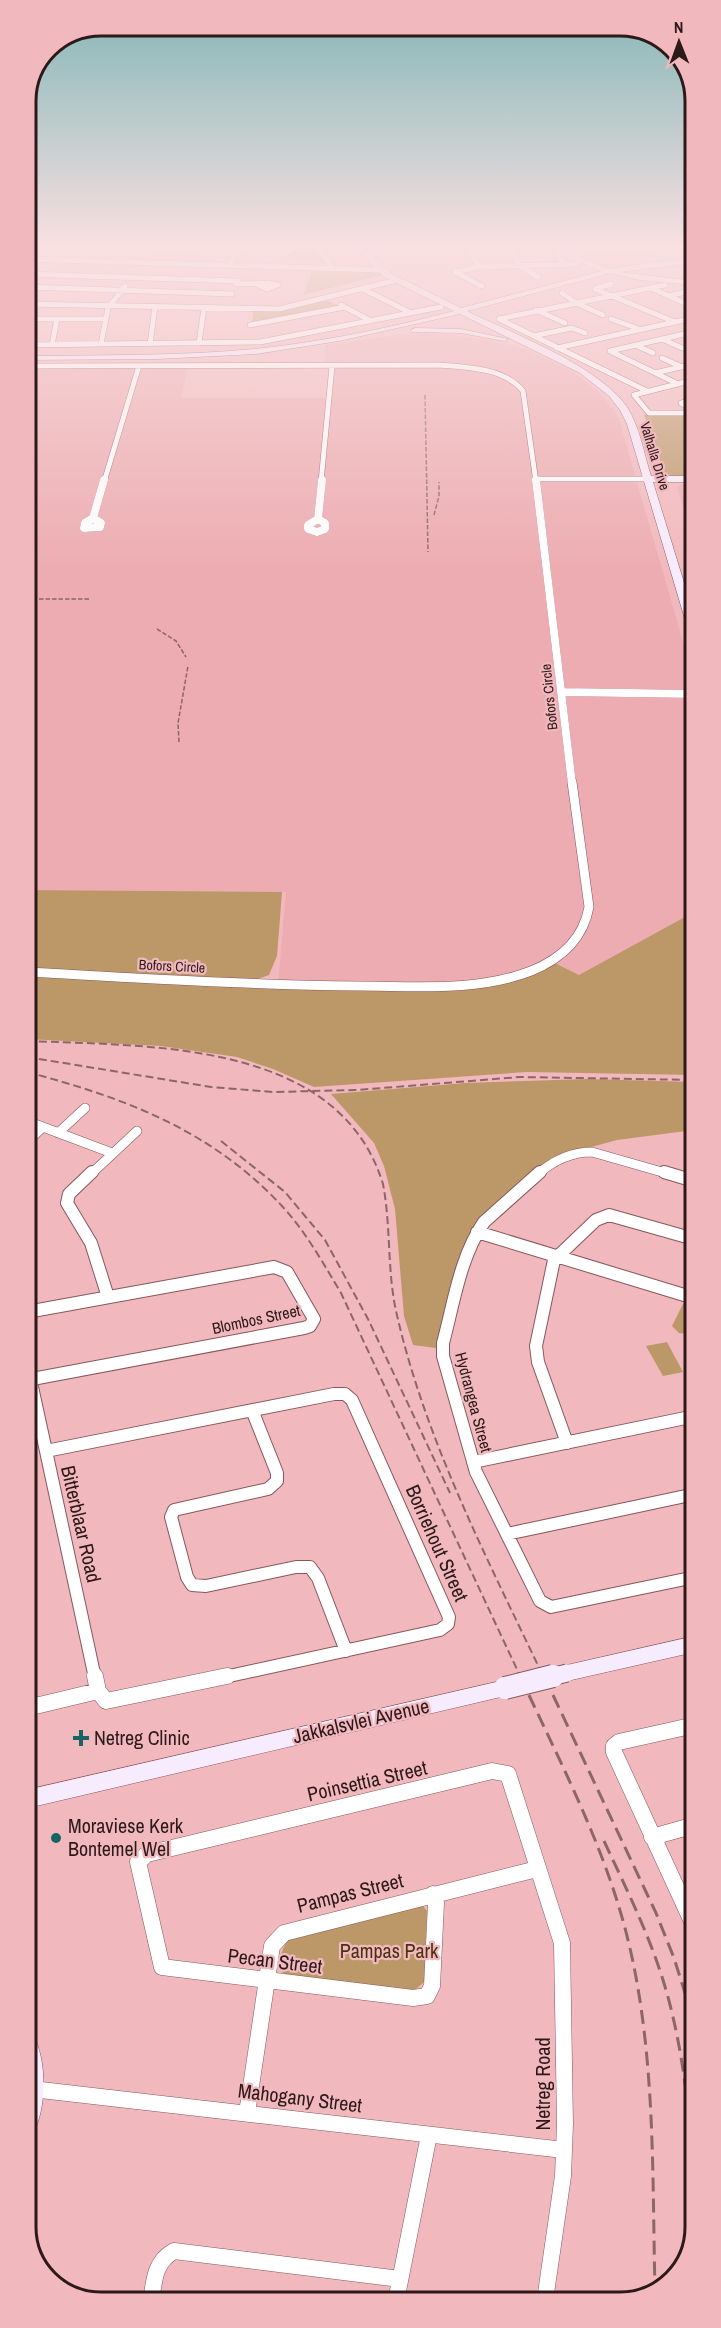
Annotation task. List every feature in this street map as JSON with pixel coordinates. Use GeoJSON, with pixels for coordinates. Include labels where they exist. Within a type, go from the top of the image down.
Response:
{"type":"FeatureCollection","features":[{"type":"Feature","properties":{"kind":"main road"},"geometry":{"type":"LineString","coordinates":[[36,356],[192,356]]}},
{"type":"Feature","properties":{"kind":"main road","name":"Valhalla Drive"},"geometry":{"type":"LineString","coordinates":[[562,356],[596,380],[620,404],[631,424],[685,604]]}},
{"type":"Feature","properties":{"kind":"main road"},"geometry":{"type":"LineString","coordinates":[[647,479],[685,479]]}},
{"type":"Feature","properties":{"kind":"main road","name":"Jakkalsvlei Avenue"},"geometry":{"type":"LineString","coordinates":[[36,1797],[685,1646]]}},
{"type":"Feature","properties":{"kind":"street"},"geometry":{"type":"LineString","coordinates":[[566,356],[647,391]]}},
{"type":"Feature","properties":{"kind":"street"},"geometry":{"type":"LineString","coordinates":[[619,356],[685,390]]}},
{"type":"Feature","properties":{"kind":"street"},"geometry":{"type":"LineString","coordinates":[[662,358],[682,367]]}},
{"type":"Feature","properties":{"kind":"street","name":"Bofors Circle"},"geometry":{"type":"LineString","coordinates":[[36,366],[452,366],[483,371],[511,381],[524,392],[589,907],[585,926],[575,941],[546,964],[509,978],[463,985],[278,985],[36,972]]}},
{"type":"Feature","properties":{"kind":"street"},"geometry":{"type":"LineString","coordinates":[[93,519],[139,366]]}},
{"type":"Feature","properties":{"kind":"street"},"geometry":{"type":"LineString","coordinates":[[318,519],[332,366]]}},
{"type":"Feature","properties":{"kind":"street"},"geometry":{"type":"LineString","coordinates":[[655,373],[685,366]]}},
{"type":"Feature","properties":{"kind":"street"},"geometry":{"type":"LineString","coordinates":[[685,382],[634,395],[647,413],[685,411]]}},
{"type":"Feature","properties":{"kind":"street"},"geometry":{"type":"LineString","coordinates":[[536,479],[647,479]]}},
{"type":"Feature","properties":{"kind":"street"},"geometry":{"type":"LineString","coordinates":[[562,692],[685,694]]}},
{"type":"Feature","properties":{"kind":"street"},"geometry":{"type":"LineString","coordinates":[[58,1133],[85,1108]]}},
{"type":"Feature","properties":{"kind":"street"},"geometry":{"type":"LineString","coordinates":[[36,1124],[112,1153]]}},
{"type":"Feature","properties":{"kind":"street"},"geometry":{"type":"LineString","coordinates":[[36,1134],[43,1127]]}},
{"type":"Feature","properties":{"kind":"street"},"geometry":{"type":"LineString","coordinates":[[108,1297],[96,1254],[66,1199],[137,1131]]}},
{"type":"Feature","properties":{"kind":"street","name":"Hydrangea Street"},"geometry":{"type":"LineString","coordinates":[[685,1178],[592,1152],[579,1152],[550,1164],[484,1222],[477,1232],[467,1251],[442,1350],[473,1462],[537,1597],[544,1604],[551,1607],[565,1605],[685,1579]]}},
{"type":"Feature","properties":{"kind":"street"},"geometry":{"type":"LineString","coordinates":[[567,1443],[536,1353],[552,1270],[557,1257],[596,1220],[609,1215],[685,1236]]}},
{"type":"Feature","properties":{"kind":"street"},"geometry":{"type":"LineString","coordinates":[[477,1232],[685,1295]]}},
{"type":"Feature","properties":{"kind":"street","name":"Blombos Street"},"geometry":{"type":"LineString","coordinates":[[36,1310],[274,1267],[287,1272],[314,1319],[310,1326],[304,1328],[36,1378]]}},
{"type":"Feature","properties":{"kind":"street","name":"Borriehout Street"},"geometry":{"type":"LineString","coordinates":[[45,1451],[334,1394],[345,1394],[350,1398],[449,1617],[448,1624],[440,1630],[119,1700],[106,1701],[98,1691]]}},
{"type":"Feature","properties":{"kind":"street"},"geometry":{"type":"LineString","coordinates":[[252,1410],[278,1473],[277,1481],[268,1489],[174,1510],[171,1517],[187,1577],[192,1585],[206,1586],[296,1567],[310,1568],[318,1578],[346,1651]]}},
{"type":"Feature","properties":{"kind":"street","name":"Bitterblaar Road"},"geometry":{"type":"LineString","coordinates":[[36,1413],[98,1691]]}},
{"type":"Feature","properties":{"kind":"street"},"geometry":{"type":"LineString","coordinates":[[473,1462],[685,1418]]}},
{"type":"Feature","properties":{"kind":"street"},"geometry":{"type":"LineString","coordinates":[[507,1534],[685,1496]]}},
{"type":"Feature","properties":{"kind":"street"},"geometry":{"type":"LineString","coordinates":[[36,1706],[98,1691]]}},
{"type":"Feature","properties":{"kind":"street"},"geometry":{"type":"LineString","coordinates":[[685,1727],[619,1742],[614,1746],[616,1762],[685,1907]]}},
{"type":"Feature","properties":{"kind":"street","name":"Poinsettia Street"},"geometry":{"type":"LineString","coordinates":[[140,1858],[147,1854],[445,1782],[492,1771],[503,1771],[510,1779],[537,1869]]}},
{"type":"Feature","properties":{"kind":"street"},"geometry":{"type":"LineString","coordinates":[[652,1837],[685,1829]]}},
{"type":"Feature","properties":{"kind":"street","name":"Pecan Street"},"geometry":{"type":"LineString","coordinates":[[140,1858],[138,1867],[162,1967],[267,1981],[412,1998],[427,1996],[432,1986],[436,1903],[433,1894]]}},
{"type":"Feature","properties":{"kind":"street","name":"Pampas Street"},"geometry":{"type":"LineString","coordinates":[[246,2113],[272,1946],[284,1933],[537,1869]]}},
{"type":"Feature","properties":{"kind":"street","name":"Netreg Road"},"geometry":{"type":"LineString","coordinates":[[537,1869],[562,1943],[563,2176],[545,2292]]}},
{"type":"Feature","properties":{"kind":"street","name":"Mahogany Street"},"geometry":{"type":"LineString","coordinates":[[36,2089],[564,2150]]}},
{"type":"Feature","properties":{"kind":"street"},"geometry":{"type":"LineString","coordinates":[[398,2292],[429,2135]]}},
{"type":"Feature","properties":{"kind":"street"},"geometry":{"type":"LineString","coordinates":[[153,2292],[156,2270],[160,2261],[166,2254],[174,2251],[400,2279]]}},
{"type":"Feature","properties":{"kind":"shaded area"},"geometry":{"type":"Polygon","coordinates":[[[325,356],[540,356],[572,371],[598,391],[614,410],[620,423],[685,649],[685,917],[579,975],[552,961],[489,982],[278,985],[286,892],[36,890],[36,368],[188,368],[181,398],[329,398],[332,366],[325,362],[325,356]]]}},
{"type":"Feature","properties":{"kind":"shaded area"},"geometry":{"type":"Polygon","coordinates":[[[685,484],[685,513],[677,487],[685,484]]]}},
{"type":"Feature","properties":{"kind":"green space"},"geometry":{"type":"Polygon","coordinates":[[[685,414],[685,476],[665,474],[644,415],[685,414]]]}},
{"type":"Feature","properties":{"kind":"green space"},"geometry":{"type":"Polygon","coordinates":[[[36,890],[282,892],[277,956],[269,975],[255,980],[36,970],[36,890]]]}},
{"type":"Feature","properties":{"kind":"green space"},"geometry":{"type":"Polygon","coordinates":[[[685,917],[685,1075],[527,1072],[314,1087],[273,1069],[237,1057],[161,1046],[36,1039],[36,975],[454,988],[555,963],[579,975],[685,917]]]}},
{"type":"Feature","properties":{"kind":"green space"},"geometry":{"type":"Polygon","coordinates":[[[587,1079],[685,1082],[685,1131],[617,1140],[551,1158],[475,1226],[464,1249],[436,1348],[413,1345],[404,1316],[395,1209],[384,1166],[374,1143],[331,1094],[465,1083],[587,1079]]]}},
{"type":"Feature","properties":{"kind":"green space"},"geometry":{"type":"Polygon","coordinates":[[[685,1303],[685,1334],[679,1333],[672,1326],[685,1303]]]}},
{"type":"Feature","properties":{"kind":"green space"},"geometry":{"type":"Polygon","coordinates":[[[667,1342],[683,1372],[663,1376],[646,1346],[667,1342]]]}},
{"type":"Feature","properties":{"kind":"green space","name":"Pampas Park"},"geometry":{"type":"Polygon","coordinates":[[[422,1905],[427,1911],[424,1982],[415,1990],[287,1976],[280,1968],[283,1948],[288,1939],[422,1905]]]}},
{"type":"Feature","properties":{"kind":"railway"},"geometry":{"type":"LineString","coordinates":[[425,395],[428,552]]}},
{"type":"Feature","properties":{"kind":"railway"},"geometry":{"type":"LineString","coordinates":[[434,515],[439,496],[439,482]]}},
{"type":"Feature","properties":{"kind":"railway"},"geometry":{"type":"LineString","coordinates":[[36,599],[91,599]]}},
{"type":"Feature","properties":{"kind":"railway"},"geometry":{"type":"LineString","coordinates":[[157,629],[176,641],[186,657]]}},
{"type":"Feature","properties":{"kind":"railway"},"geometry":{"type":"LineString","coordinates":[[179,742],[178,723],[188,666]]}},
{"type":"Feature","properties":{"kind":"railway"},"geometry":{"type":"LineString","coordinates":[[36,1041],[182,1050],[234,1060],[283,1077],[307,1091]]}},
{"type":"Feature","properties":{"kind":"railway"},"geometry":{"type":"LineString","coordinates":[[36,1058],[211,1087],[273,1092],[307,1091]]}},
{"type":"Feature","properties":{"kind":"railway"},"geometry":{"type":"LineString","coordinates":[[36,1074],[132,1106],[196,1137],[255,1179],[291,1216],[314,1248],[341,1293],[521,1678]]}},
{"type":"Feature","properties":{"kind":"railway"},"geometry":{"type":"LineString","coordinates":[[307,1091],[357,1090],[520,1077],[685,1080]]}},
{"type":"Feature","properties":{"kind":"railway"},"geometry":{"type":"LineString","coordinates":[[307,1091],[326,1102],[360,1137],[383,1184],[393,1295],[408,1359],[423,1406],[480,1544],[544,1678]]}},
{"type":"Feature","properties":{"kind":"railway"},"geometry":{"type":"LineString","coordinates":[[221,1141],[285,1192],[325,1240],[368,1319],[450,1493]]}},
{"type":"Feature","properties":{"kind":"railway"},"geometry":{"type":"LineString","coordinates":[[520,1676],[593,1834],[626,1932],[636,1976],[643,2020],[651,2110],[655,2282]]}},
{"type":"Feature","properties":{"kind":"railway"},"geometry":{"type":"LineString","coordinates":[[544,1676],[656,1913],[685,1993]]}},
{"type":"Feature","properties":{"kind":"railway"},"geometry":{"type":"LineString","coordinates":[[604,1841],[636,1909],[663,1980],[677,2034],[685,2082]]}},
{"type":"Feature","properties":{"kind":"place","name":"Netreg Clinic"},"geometry":{"type":"Point","coordinates":[81,1738]}},
{"type":"Feature","properties":{"kind":"place","name":"Moraviese Kerk Bontemel Wel"},"geometry":{"type":"Point","coordinates":[56,1838]}}]}
